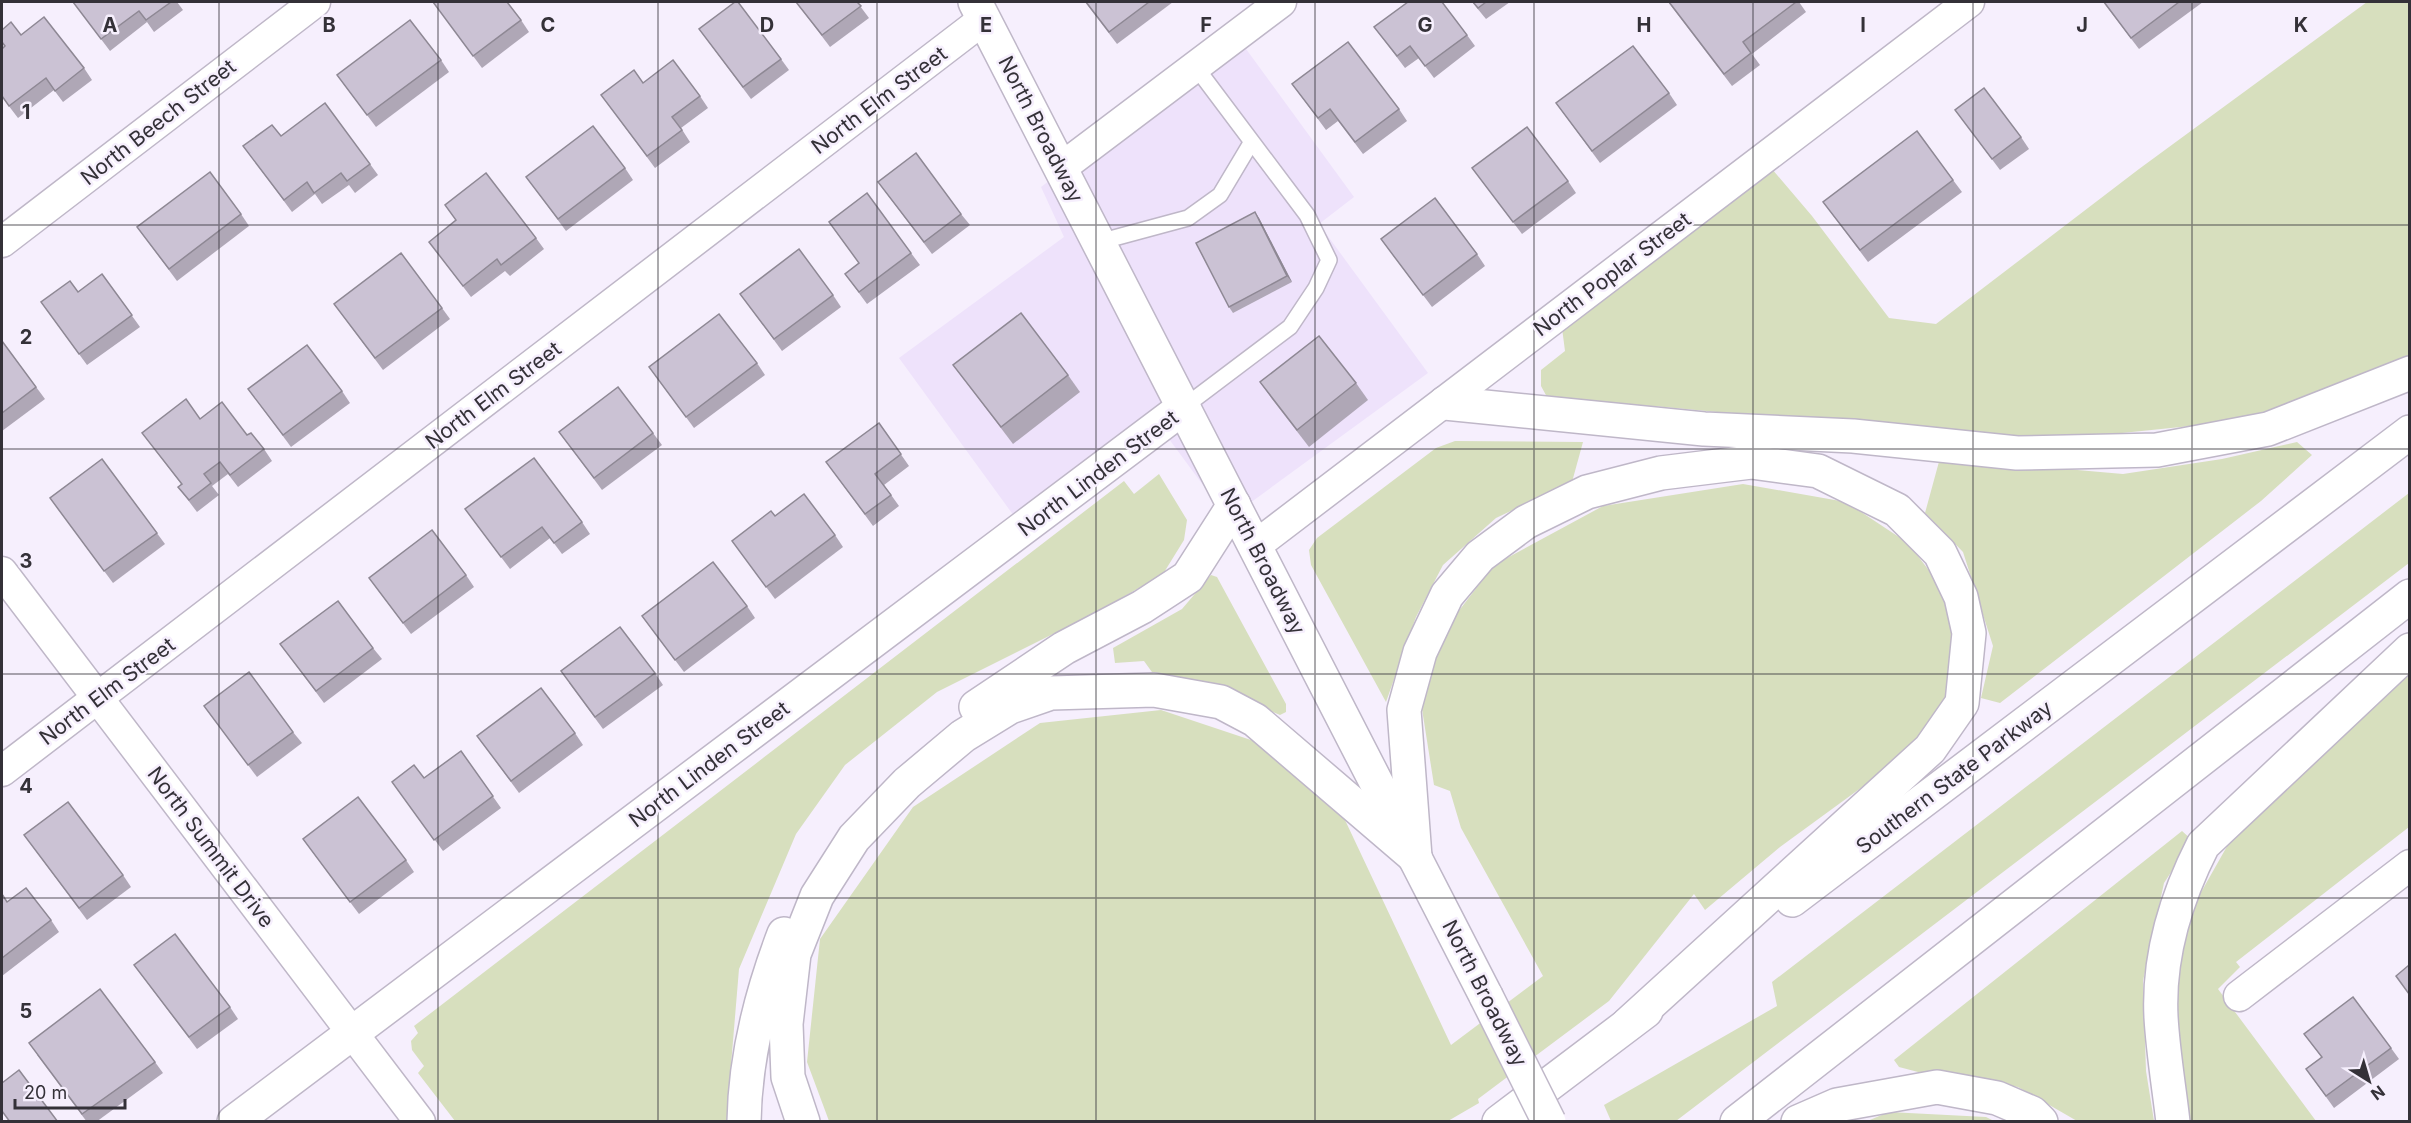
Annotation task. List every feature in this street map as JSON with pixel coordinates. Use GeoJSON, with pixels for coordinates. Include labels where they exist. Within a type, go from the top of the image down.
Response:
{"type":"FeatureCollection","features":[{"type":"Feature","properties":{"kind":"main road","name":"North Broadway"},"geometry":{"type":"LineString","coordinates":[[979,10],[1549,1122]]}},
{"type":"Feature","properties":{"kind":"main road"},"geometry":{"type":"LineString","coordinates":[[1444,403],[1704,429],[1853,436],[2018,453],[2157,450],[2268,429],[2409,373]]}},
{"type":"Feature","properties":{"kind":"main road","name":"North Linden Street"},"geometry":{"type":"LineString","coordinates":[[234,1122],[1184,407]]}},
{"type":"Feature","properties":{"kind":"main road","name":"Southern State Parkway"},"geometry":{"type":"LineString","coordinates":[[1499,1122],[2409,432]]}},
{"type":"Feature","properties":{"kind":"main road"},"geometry":{"type":"LineString","coordinates":[[1415,857],[1404,710],[1420,652],[1447,595],[1480,556],[1526,522],[1587,492],[1661,473],[1751,462],[1818,471],[1897,510],[1940,553],[1961,597],[1969,633],[1962,703],[1930,749],[1628,1024]]}},
{"type":"Feature","properties":{"kind":"main road"},"geometry":{"type":"LineString","coordinates":[[744,1122],[745,1084],[765,982],[799,896],[832,840],[871,792],[916,750],[1064,648],[1142,606],[1188,576],[1234,505]]}},
{"type":"Feature","properties":{"kind":"main road"},"geometry":{"type":"LineString","coordinates":[[1737,1122],[2409,596]]}},
{"type":"Feature","properties":{"kind":"main road"},"geometry":{"type":"LineString","coordinates":[[2173,1122],[2161,1015],[2168,933],[2186,878],[2203,845],[2409,650]]}},
{"type":"Feature","properties":{"kind":"main road"},"geometry":{"type":"LineString","coordinates":[[803,1122],[788,1077],[786,1024],[794,954],[817,896],[854,838],[907,783],[963,736],[1010,706],[1051,693],[1154,690],[1221,702],[1255,720],[1415,857]]}},
{"type":"Feature","properties":{"kind":"main road"},"geometry":{"type":"LineString","coordinates":[[1798,1122],[1837,1105],[1937,1087],[1997,1098],[2032,1113],[2041,1122]]}},
{"type":"Feature","properties":{"kind":"street","name":"North Beech Street"},"geometry":{"type":"LineString","coordinates":[[2,243],[315,2]]}},
{"type":"Feature","properties":{"kind":"street"},"geometry":{"type":"LineString","coordinates":[[1061,168],[1281,2]]}},
{"type":"Feature","properties":{"kind":"street","name":"North Poplar Street"},"geometry":{"type":"LineString","coordinates":[[1255,546],[1969,2]]}},
{"type":"Feature","properties":{"kind":"street","name":"North Elm Street"},"geometry":{"type":"LineString","coordinates":[[2,771],[979,10]]}},
{"type":"Feature","properties":{"kind":"street","name":"North Summit Drive"},"geometry":{"type":"LineString","coordinates":[[2,573],[420,1122]]}},
{"type":"Feature","properties":{"kind":"street"},"geometry":{"type":"LineString","coordinates":[[2240,996],[2409,865]]}},
{"type":"Feature","properties":{"kind":"lane"},"geometry":{"type":"LineString","coordinates":[[1184,407],[1290,327],[1316,288],[1329,260],[1307,215],[1195,66]]}},
{"type":"Feature","properties":{"kind":"lane"},"geometry":{"type":"LineString","coordinates":[[1099,242],[1188,218],[1220,195],[1251,142]]}},
{"type":"Feature","properties":{"kind":"shaded area"},"geometry":{"type":"Polygon","coordinates":[[[1238,38],[1354,197],[1319,224],[1428,373],[1228,519],[1152,416],[1014,516],[899,358],[1064,237],[1041,187],[1238,38]]]}},
{"type":"Feature","properties":{"kind":"green space"},"geometry":{"type":"Polygon","coordinates":[[[2367,2],[2409,2],[2409,360],[2259,419],[2034,442],[1654,406],[1564,405],[1547,397],[1541,386],[1541,370],[1565,351],[1562,328],[1772,169],[1812,216],[1889,318],[1936,324],[2139,169],[2367,2]]]}},
{"type":"Feature","properties":{"kind":"green space"},"geometry":{"type":"Polygon","coordinates":[[[1455,441],[1583,442],[1572,482],[1496,518],[1443,565],[1416,617],[1386,702],[1311,565],[1309,550],[1317,538],[1436,448],[1455,441]]]}},
{"type":"Feature","properties":{"kind":"green space"},"geometry":{"type":"Polygon","coordinates":[[[2297,442],[2312,455],[2261,501],[2000,703],[1981,698],[1993,646],[1963,552],[1925,513],[1940,458],[2123,474],[2222,459],[2297,442]]]}},
{"type":"Feature","properties":{"kind":"green space"},"geometry":{"type":"Polygon","coordinates":[[[1159,474],[1187,520],[1184,540],[1163,574],[1099,611],[937,692],[845,765],[796,834],[739,969],[730,1077],[729,1121],[455,1121],[418,1073],[424,1066],[412,1050],[411,1041],[418,1033],[414,1026],[1124,481],[1134,494],[1159,474]]]}},
{"type":"Feature","properties":{"kind":"green space"},"geometry":{"type":"Polygon","coordinates":[[[1743,484],[1846,502],[1908,543],[1953,602],[1951,687],[1917,747],[1780,847],[1705,910],[1694,894],[1609,1001],[1478,1099],[1479,1103],[1448,1121],[829,1121],[807,1062],[820,939],[913,807],[1040,723],[1161,710],[1272,747],[1345,820],[1451,1045],[1543,976],[1461,828],[1450,791],[1434,785],[1422,709],[1441,634],[1494,565],[1603,506],[1743,484]]]}},
{"type":"Feature","properties":{"kind":"green space"},"geometry":{"type":"Polygon","coordinates":[[[2409,493],[2409,563],[1676,1121],[1611,1121],[1604,1105],[1777,1006],[1772,982],[2409,493]]]}},
{"type":"Feature","properties":{"kind":"green space"},"geometry":{"type":"Polygon","coordinates":[[[1211,575],[1217,577],[1286,704],[1286,712],[1280,715],[1206,683],[1157,679],[1144,661],[1115,663],[1113,648],[1182,609],[1211,575]]]}},
{"type":"Feature","properties":{"kind":"green space"},"geometry":{"type":"Polygon","coordinates":[[[2409,674],[2409,827],[2236,962],[2240,967],[2218,989],[2316,1121],[2189,1121],[2174,995],[2191,910],[2247,811],[2326,739],[2409,674]]]}},
{"type":"Feature","properties":{"kind":"green space"},"geometry":{"type":"Polygon","coordinates":[[[2182,831],[2192,840],[2164,883],[2143,981],[2146,1071],[2154,1121],[2077,1121],[2018,1087],[1899,1067],[1894,1060],[2182,831]]]}},
{"type":"Feature","properties":{"kind":"green space"},"geometry":{"type":"Polygon","coordinates":[[[1889,1112],[1986,1117],[1994,1121],[1865,1122],[1889,1112]]]}},
{"type":"Feature","properties":{"kind":"building"},"geometry":{"type":"Polygon","coordinates":[[[73,2],[171,2],[146,20],[139,11],[101,39],[73,2]]]}},
{"type":"Feature","properties":{"kind":"building"},"geometry":{"type":"Polygon","coordinates":[[[433,2],[507,2],[521,20],[473,56],[433,2]]]}},
{"type":"Feature","properties":{"kind":"building"},"geometry":{"type":"Polygon","coordinates":[[[738,2],[781,59],[743,87],[699,29],[738,2]]]}},
{"type":"Feature","properties":{"kind":"building"},"geometry":{"type":"Polygon","coordinates":[[[796,2],[857,2],[861,6],[822,35],[796,2]]]}},
{"type":"Feature","properties":{"kind":"building"},"geometry":{"type":"Polygon","coordinates":[[[1086,2],[1149,2],[1109,32],[1086,2]]]}},
{"type":"Feature","properties":{"kind":"building"},"geometry":{"type":"Polygon","coordinates":[[[1408,2],[1442,2],[1467,35],[1425,66],[1410,46],[1397,56],[1374,27],[1408,2]]]}},
{"type":"Feature","properties":{"kind":"building"},"geometry":{"type":"Polygon","coordinates":[[[1473,2],[1486,2],[1478,8],[1473,2]]]}},
{"type":"Feature","properties":{"kind":"building"},"geometry":{"type":"Polygon","coordinates":[[[1669,2],[1796,2],[1743,42],[1751,53],[1724,74],[1669,2]]]}},
{"type":"Feature","properties":{"kind":"building"},"geometry":{"type":"Polygon","coordinates":[[[2104,2],[2179,2],[2131,38],[2104,2]]]}},
{"type":"Feature","properties":{"kind":"building"},"geometry":{"type":"Polygon","coordinates":[[[44,17],[84,68],[55,91],[46,78],[9,106],[2,96],[2,49],[5,46],[2,42],[2,30],[11,22],[21,35],[44,17]]]}},
{"type":"Feature","properties":{"kind":"building"},"geometry":{"type":"Polygon","coordinates":[[[410,20],[441,60],[367,115],[337,75],[410,20]]]}},
{"type":"Feature","properties":{"kind":"building"},"geometry":{"type":"Polygon","coordinates":[[[1348,42],[1399,109],[1355,142],[1330,109],[1318,118],[1292,84],[1348,42]]]}},
{"type":"Feature","properties":{"kind":"building"},"geometry":{"type":"Polygon","coordinates":[[[1633,46],[1669,93],[1592,151],[1556,103],[1633,46]]]}},
{"type":"Feature","properties":{"kind":"building"},"geometry":{"type":"Polygon","coordinates":[[[673,60],[700,96],[672,117],[682,130],[647,156],[601,95],[634,70],[643,83],[673,60]]]}},
{"type":"Feature","properties":{"kind":"building"},"geometry":{"type":"Polygon","coordinates":[[[1984,88],[2021,137],[1992,159],[1955,110],[1984,88]]]}},
{"type":"Feature","properties":{"kind":"building"},"geometry":{"type":"Polygon","coordinates":[[[325,103],[370,164],[347,181],[341,173],[314,193],[307,182],[284,200],[243,146],[272,125],[281,136],[325,103]]]}},
{"type":"Feature","properties":{"kind":"building"},"geometry":{"type":"Polygon","coordinates":[[[593,126],[625,168],[558,219],[526,177],[593,126]]]}},
{"type":"Feature","properties":{"kind":"building"},"geometry":{"type":"Polygon","coordinates":[[[1527,127],[1568,181],[1513,222],[1472,168],[1527,127]]]}},
{"type":"Feature","properties":{"kind":"building"},"geometry":{"type":"Polygon","coordinates":[[[1917,131],[1953,180],[1860,250],[1823,202],[1917,131]]]}},
{"type":"Feature","properties":{"kind":"building"},"geometry":{"type":"Polygon","coordinates":[[[916,153],[961,214],[924,242],[878,182],[916,153]]]}},
{"type":"Feature","properties":{"kind":"building"},"geometry":{"type":"Polygon","coordinates":[[[210,172],[241,214],[169,269],[137,227],[210,172]]]}},
{"type":"Feature","properties":{"kind":"building"},"geometry":{"type":"Polygon","coordinates":[[[486,173],[536,238],[501,265],[497,259],[463,286],[429,242],[456,220],[445,205],[486,173]]]}},
{"type":"Feature","properties":{"kind":"building"},"geometry":{"type":"Polygon","coordinates":[[[867,193],[911,253],[859,292],[845,274],[859,263],[829,222],[867,193]]]}},
{"type":"Feature","properties":{"kind":"building"},"geometry":{"type":"Polygon","coordinates":[[[1435,198],[1477,254],[1423,295],[1381,239],[1435,198]]]}},
{"type":"Feature","properties":{"kind":"building"},"geometry":{"type":"Polygon","coordinates":[[[1255,212],[1287,276],[1229,307],[1196,243],[1255,212]]]}},
{"type":"Feature","properties":{"kind":"building"},"geometry":{"type":"Polygon","coordinates":[[[799,249],[833,295],[774,339],[740,294],[799,249]]]}},
{"type":"Feature","properties":{"kind":"building"},"geometry":{"type":"Polygon","coordinates":[[[401,253],[442,308],[375,358],[334,304],[401,253]]]}},
{"type":"Feature","properties":{"kind":"building"},"geometry":{"type":"Polygon","coordinates":[[[102,274],[132,315],[79,354],[41,302],[70,281],[78,292],[102,274]]]}},
{"type":"Feature","properties":{"kind":"building"},"geometry":{"type":"Polygon","coordinates":[[[1021,313],[1068,375],[1001,427],[953,365],[1021,313]]]}},
{"type":"Feature","properties":{"kind":"building"},"geometry":{"type":"Polygon","coordinates":[[[719,314],[757,363],[686,417],[649,367],[719,314]]]}},
{"type":"Feature","properties":{"kind":"building"},"geometry":{"type":"Polygon","coordinates":[[[1319,336],[1356,383],[1297,430],[1260,382],[1319,336]]]}},
{"type":"Feature","properties":{"kind":"building"},"geometry":{"type":"Polygon","coordinates":[[[2,341],[36,387],[2,413],[2,341]]]}},
{"type":"Feature","properties":{"kind":"building"},"geometry":{"type":"Polygon","coordinates":[[[307,345],[342,391],[283,435],[248,389],[307,345]]]}},
{"type":"Feature","properties":{"kind":"building"},"geometry":{"type":"Polygon","coordinates":[[[618,387],[653,433],[594,478],[559,432],[618,387]]]}},
{"type":"Feature","properties":{"kind":"building"},"geometry":{"type":"Polygon","coordinates":[[[186,399],[200,419],[222,402],[247,435],[251,433],[264,449],[230,475],[220,462],[204,474],[211,483],[189,500],[178,487],[182,484],[142,433],[186,399]]]}},
{"type":"Feature","properties":{"kind":"building"},"geometry":{"type":"Polygon","coordinates":[[[879,423],[901,454],[875,474],[891,495],[865,514],[826,462],[879,423]]]}},
{"type":"Feature","properties":{"kind":"building"},"geometry":{"type":"Polygon","coordinates":[[[534,458],[582,522],[554,543],[542,527],[501,557],[465,509],[534,458]]]}},
{"type":"Feature","properties":{"kind":"building"},"geometry":{"type":"Polygon","coordinates":[[[102,459],[157,533],[104,571],[50,498],[102,459]]]}},
{"type":"Feature","properties":{"kind":"building"},"geometry":{"type":"Polygon","coordinates":[[[804,494],[835,535],[766,587],[732,541],[771,511],[775,516],[804,494]]]}},
{"type":"Feature","properties":{"kind":"building"},"geometry":{"type":"Polygon","coordinates":[[[432,530],[466,575],[403,623],[369,578],[432,530]]]}},
{"type":"Feature","properties":{"kind":"building"},"geometry":{"type":"Polygon","coordinates":[[[713,562],[747,606],[675,660],[642,616],[713,562]]]}},
{"type":"Feature","properties":{"kind":"building"},"geometry":{"type":"Polygon","coordinates":[[[338,601],[373,648],[316,691],[280,644],[338,601]]]}},
{"type":"Feature","properties":{"kind":"building"},"geometry":{"type":"Polygon","coordinates":[[[620,627],[655,673],[595,717],[561,671],[620,627]]]}},
{"type":"Feature","properties":{"kind":"building"},"geometry":{"type":"Polygon","coordinates":[[[249,672],[293,732],[248,765],[204,706],[249,672]]]}},
{"type":"Feature","properties":{"kind":"building"},"geometry":{"type":"Polygon","coordinates":[[[541,688],[575,733],[511,781],[477,736],[541,688]]]}},
{"type":"Feature","properties":{"kind":"building"},"geometry":{"type":"Polygon","coordinates":[[[461,751],[493,796],[434,840],[392,782],[414,765],[424,778],[461,751]]]}},
{"type":"Feature","properties":{"kind":"building"},"geometry":{"type":"Polygon","coordinates":[[[358,797],[406,860],[350,902],[303,839],[358,797]]]}},
{"type":"Feature","properties":{"kind":"building"},"geometry":{"type":"Polygon","coordinates":[[[68,802],[123,875],[79,908],[24,835],[68,802]]]}},
{"type":"Feature","properties":{"kind":"building"},"geometry":{"type":"Polygon","coordinates":[[[26,888],[51,920],[2,958],[2,894],[7,902],[26,888]]]}},
{"type":"Feature","properties":{"kind":"building"},"geometry":{"type":"Polygon","coordinates":[[[175,934],[230,1007],[189,1037],[134,965],[175,934]]]}},
{"type":"Feature","properties":{"kind":"building"},"geometry":{"type":"Polygon","coordinates":[[[2409,965],[2409,994],[2396,976],[2409,965]]]}},
{"type":"Feature","properties":{"kind":"building"},"geometry":{"type":"Polygon","coordinates":[[[100,989],[155,1062],[82,1114],[29,1043],[100,989]]]}},
{"type":"Feature","properties":{"kind":"building"},"geometry":{"type":"Polygon","coordinates":[[[2353,997],[2391,1048],[2326,1096],[2306,1069],[2322,1057],[2304,1034],[2353,997]]]}},
{"type":"Feature","properties":{"kind":"building"},"geometry":{"type":"Polygon","coordinates":[[[19,1070],[58,1122],[10,1122],[2,1111],[2,1083],[19,1070]]]}}]}
